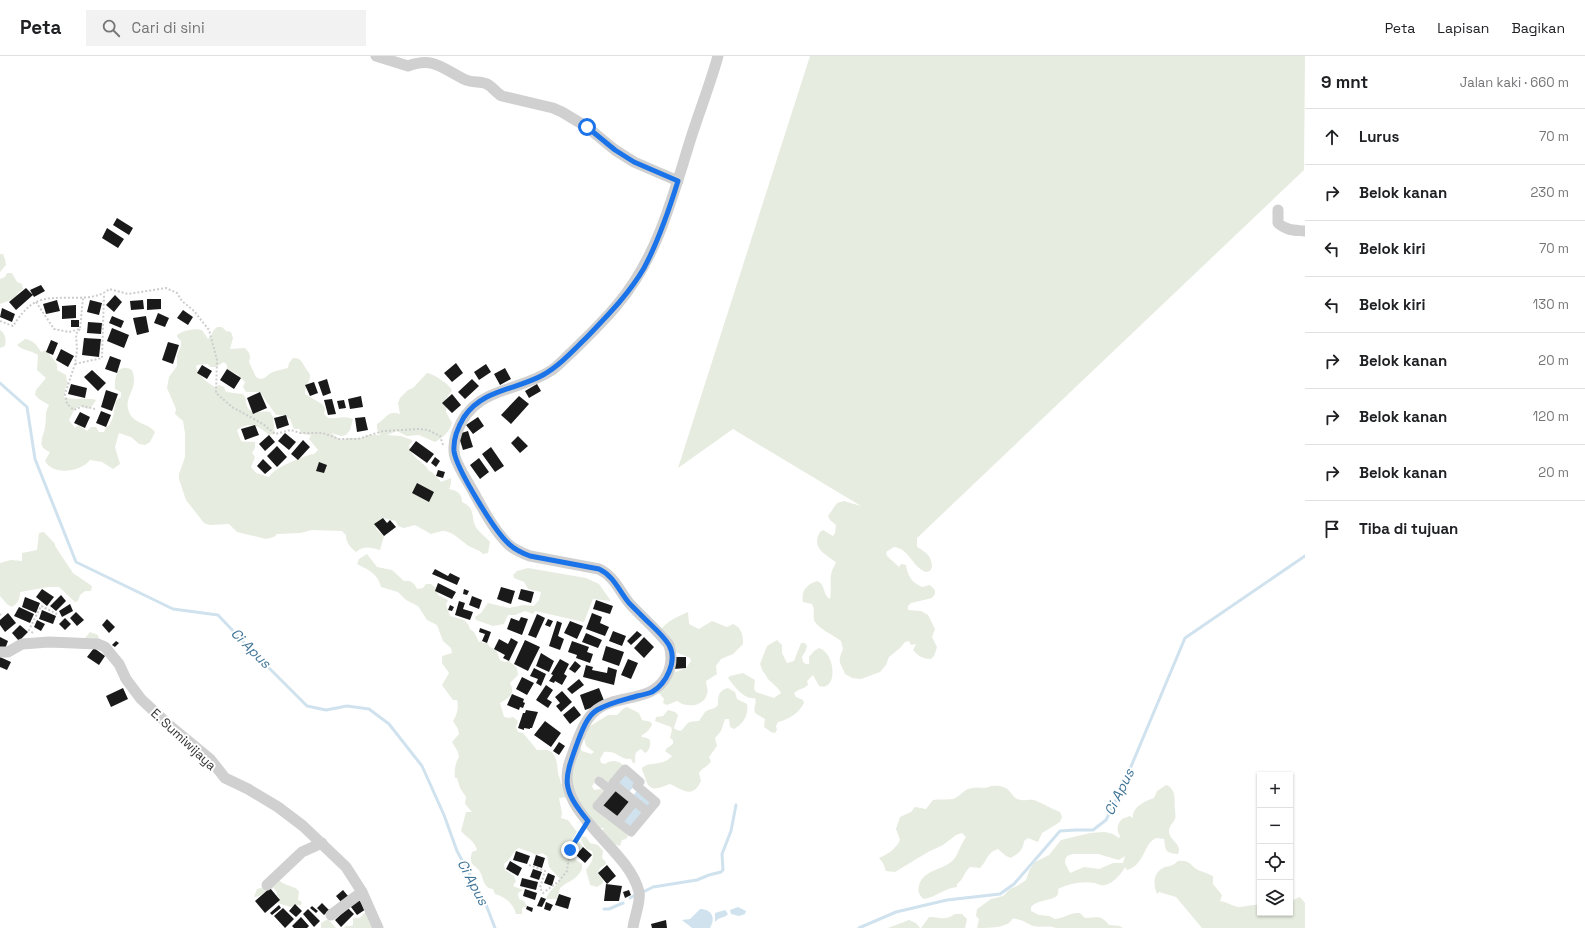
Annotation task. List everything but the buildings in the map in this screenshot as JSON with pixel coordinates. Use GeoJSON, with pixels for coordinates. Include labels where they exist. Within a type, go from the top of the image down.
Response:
{"type":"FeatureCollection","features":[{"type":"Feature","properties":{"kind":"street"},"geometry":{"type":"LineString","coordinates":[[376,56],[408,66],[419,61],[432,61],[465,79],[489,85],[496,93],[502,96],[553,108],[587,127],[615,150],[634,162],[678,181]]}},
{"type":"Feature","properties":{"kind":"street"},"geometry":{"type":"LineString","coordinates":[[633,927],[639,894],[634,881],[614,850],[576,806],[570,796],[567,775],[570,762],[582,732],[591,716],[601,708],[651,693],[657,688],[670,670],[671,652],[669,645],[630,604],[610,576],[604,572],[599,569],[522,554],[509,545],[487,516],[459,466],[454,450],[455,439],[465,416],[486,396],[536,378],[553,369],[617,305],[643,268],[653,250],[678,181],[718,56]]}},
{"type":"Feature","properties":{"kind":"street"},"geometry":{"type":"LineString","coordinates":[[1278,210],[1278,223],[1284,228],[1291,231],[1305,231]]}},
{"type":"Feature","properties":{"kind":"street","name":"E. Sumiwijaya"},"geometry":{"type":"LineString","coordinates":[[0,652],[8,652],[22,644],[35,642],[98,644],[105,647],[119,664],[126,679],[141,699],[170,726],[210,759],[225,778],[248,789],[278,807],[303,826],[346,867],[362,892],[378,928]]}},
{"type":"Feature","properties":{"kind":"street"},"geometry":{"type":"LineString","coordinates":[[618,822],[632,799],[637,786],[640,782],[625,769],[597,806],[617,823],[618,822],[631,832],[656,802],[637,786]]}},
{"type":"Feature","properties":{"kind":"street"},"geometry":{"type":"LineString","coordinates":[[599,781],[632,799],[648,812]]}},
{"type":"Feature","properties":{"kind":"street"},"geometry":{"type":"LineString","coordinates":[[267,884],[302,852],[322,843]]}},
{"type":"Feature","properties":{"kind":"street"},"geometry":{"type":"LineString","coordinates":[[331,915],[362,892]]}},
{"type":"Feature","properties":{"kind":"path"},"geometry":{"type":"LineString","coordinates":[[0,320],[13,326],[24,311],[36,302],[46,299],[83,298],[104,294],[109,289],[128,294],[166,288],[177,292],[182,301],[194,311],[209,330],[217,360],[216,393],[232,407],[263,424],[275,434],[291,430],[323,433],[338,439],[358,439],[383,432],[419,429],[428,430],[440,436],[444,448],[454,450]]}},
{"type":"Feature","properties":{"kind":"path"},"geometry":{"type":"LineString","coordinates":[[75,364],[102,358],[104,294]]}},
{"type":"Feature","properties":{"kind":"path"},"geometry":{"type":"LineString","coordinates":[[83,298],[80,329],[76,334],[77,350],[75,364],[65,394],[67,404],[74,410],[83,406],[95,409]]}},
{"type":"Feature","properties":{"kind":"path"},"geometry":{"type":"LineString","coordinates":[[36,302],[54,329],[69,332],[80,329]]}},
{"type":"Feature","properties":{"kind":"path"},"geometry":{"type":"LineString","coordinates":[[35,642],[35,634],[29,630],[41,606],[58,614]]}},
{"type":"Feature","properties":{"kind":"path"},"geometry":{"type":"LineString","coordinates":[[529,866],[545,871],[540,888],[543,893],[559,881],[567,871],[570,850],[588,821]]}},
{"type":"Feature","properties":{"kind":"shaded area"},"geometry":{"type":"Polygon","coordinates":[[[810,56],[1305,56],[1304,170],[917,538],[917,547],[930,557],[932,567],[930,571],[926,572],[921,570],[904,551],[899,548],[894,547],[886,552],[887,556],[899,567],[901,564],[906,565],[909,575],[915,583],[922,587],[930,585],[935,590],[935,594],[932,598],[911,603],[908,606],[908,610],[921,611],[928,615],[935,629],[932,637],[937,647],[934,656],[931,659],[928,659],[921,657],[913,650],[916,644],[911,645],[909,641],[905,642],[889,657],[886,665],[880,672],[861,679],[852,678],[845,674],[840,662],[843,649],[841,641],[822,629],[816,623],[814,620],[813,606],[812,604],[803,602],[803,595],[805,589],[810,584],[817,581],[822,584],[830,599],[831,574],[836,562],[820,550],[817,542],[818,537],[820,532],[823,530],[833,536],[835,533],[836,525],[828,516],[837,503],[844,501],[861,506],[733,429],[678,468],[810,56]]]}},
{"type":"Feature","properties":{"kind":"shaded area"},"geometry":{"type":"Polygon","coordinates":[[[0,254],[3,254],[6,265],[0,272],[0,254]]]}},
{"type":"Feature","properties":{"kind":"shaded area"},"geometry":{"type":"Polygon","coordinates":[[[7,273],[12,273],[17,282],[22,284],[23,289],[18,293],[16,298],[0,304],[0,279],[5,277],[7,273]]]}},
{"type":"Feature","properties":{"kind":"shaded area"},"geometry":{"type":"Polygon","coordinates":[[[217,327],[222,327],[226,331],[231,332],[233,338],[230,349],[245,348],[248,351],[250,355],[249,362],[256,377],[260,379],[265,378],[272,372],[288,368],[289,363],[293,358],[300,360],[310,375],[305,394],[322,404],[325,408],[324,414],[328,418],[347,417],[353,419],[350,430],[346,435],[341,436],[331,433],[343,440],[348,438],[362,438],[367,435],[380,435],[377,429],[377,424],[387,415],[392,413],[400,414],[398,403],[400,398],[408,390],[413,388],[427,373],[445,382],[452,390],[445,401],[446,412],[452,423],[441,438],[435,442],[419,435],[407,436],[397,431],[387,435],[401,436],[412,440],[409,445],[412,453],[429,471],[432,472],[441,482],[451,478],[449,489],[460,494],[462,502],[472,511],[475,526],[490,542],[488,553],[483,554],[480,551],[468,546],[453,534],[447,532],[442,531],[431,534],[415,525],[404,528],[398,526],[396,521],[383,518],[377,524],[376,529],[384,536],[380,550],[365,548],[356,552],[349,545],[346,535],[342,531],[312,530],[300,533],[277,534],[274,537],[266,539],[237,532],[229,524],[210,525],[204,523],[186,500],[179,479],[179,474],[185,457],[185,433],[183,421],[175,414],[176,409],[167,388],[169,377],[177,366],[177,356],[181,346],[181,341],[177,335],[192,329],[199,329],[202,330],[208,339],[217,327]],[[224,362],[216,367],[210,367],[208,364],[197,365],[196,367],[201,376],[215,387],[219,385],[224,387],[226,392],[243,394],[247,406],[251,411],[270,412],[273,417],[275,434],[269,435],[258,427],[250,425],[241,427],[237,430],[242,441],[255,442],[255,448],[252,453],[255,457],[251,467],[256,473],[269,477],[279,468],[314,454],[318,450],[309,439],[311,435],[300,433],[300,429],[294,429],[290,419],[282,415],[276,415],[260,392],[246,392],[243,387],[245,382],[237,374],[227,369],[227,365],[224,362]]]}},
{"type":"Feature","properties":{"kind":"shaded area"},"geometry":{"type":"Polygon","coordinates":[[[0,330],[5,337],[5,346],[0,348],[0,330]]]}},
{"type":"Feature","properties":{"kind":"shaded area"},"geometry":{"type":"Polygon","coordinates":[[[25,339],[34,343],[41,352],[46,350],[57,364],[57,370],[66,375],[69,384],[66,386],[64,397],[72,399],[96,400],[88,409],[79,406],[74,410],[69,420],[75,428],[78,425],[87,431],[91,427],[96,427],[99,432],[104,432],[106,427],[109,426],[113,417],[116,401],[121,397],[121,392],[115,389],[116,376],[120,369],[127,368],[132,370],[134,383],[129,398],[128,408],[130,414],[135,420],[149,427],[155,432],[150,442],[145,445],[139,444],[131,437],[119,433],[115,447],[120,464],[113,469],[102,462],[90,460],[86,464],[74,470],[60,470],[49,466],[45,461],[50,452],[45,450],[42,441],[49,405],[35,395],[36,390],[46,378],[37,370],[38,355],[17,345],[25,339]]]}},
{"type":"Feature","properties":{"kind":"shaded area"},"geometry":{"type":"Polygon","coordinates":[[[44,532],[55,544],[73,573],[92,586],[91,591],[85,591],[80,595],[78,601],[75,602],[59,587],[48,587],[20,592],[18,601],[12,607],[0,596],[0,563],[11,560],[22,561],[22,553],[37,550],[39,533],[44,532]]]}},
{"type":"Feature","properties":{"kind":"shaded area"},"geometry":{"type":"Polygon","coordinates":[[[367,554],[377,567],[392,570],[404,581],[412,582],[417,589],[423,588],[426,584],[431,584],[437,589],[438,595],[448,600],[446,605],[450,616],[464,620],[474,632],[479,642],[482,641],[482,643],[487,643],[490,647],[496,650],[500,660],[505,662],[509,661],[517,668],[518,675],[510,683],[512,693],[500,703],[504,717],[513,717],[518,721],[516,727],[518,732],[523,733],[537,750],[547,750],[553,753],[556,759],[561,784],[564,782],[579,746],[582,751],[591,754],[594,752],[586,746],[584,738],[587,728],[608,715],[617,715],[627,707],[639,713],[642,720],[651,722],[652,725],[648,731],[641,736],[650,740],[648,751],[645,753],[641,749],[637,752],[635,755],[635,763],[633,763],[631,759],[624,758],[612,752],[604,752],[600,759],[601,763],[605,764],[616,761],[623,765],[623,769],[608,783],[600,776],[592,786],[594,790],[601,789],[604,791],[603,814],[606,819],[612,818],[616,826],[621,828],[628,836],[626,839],[622,840],[620,846],[614,844],[601,830],[604,828],[599,828],[598,825],[596,825],[568,797],[559,798],[562,813],[561,818],[568,820],[577,832],[572,840],[580,842],[583,847],[578,850],[574,857],[582,864],[580,873],[560,888],[557,899],[546,899],[560,879],[549,867],[547,856],[542,853],[536,855],[519,848],[504,864],[505,870],[514,876],[516,881],[513,886],[523,890],[518,893],[519,899],[524,901],[527,906],[522,908],[522,914],[516,914],[515,910],[508,901],[495,894],[493,889],[487,887],[480,872],[473,865],[471,857],[472,852],[477,850],[476,847],[473,842],[461,831],[466,812],[472,812],[465,804],[466,797],[460,788],[457,778],[455,778],[455,770],[459,757],[458,752],[452,742],[459,734],[453,721],[456,716],[458,703],[457,700],[453,700],[442,685],[449,673],[442,663],[442,656],[452,653],[451,648],[443,641],[437,625],[427,620],[418,606],[406,600],[398,592],[381,587],[378,579],[369,570],[357,564],[359,559],[367,554]]]}},
{"type":"Feature","properties":{"kind":"shaded area"},"geometry":{"type":"Polygon","coordinates":[[[528,568],[586,578],[599,584],[611,601],[593,599],[584,622],[535,611],[533,614],[525,611],[515,615],[508,615],[504,624],[493,626],[476,620],[475,617],[481,613],[488,603],[509,608],[524,605],[534,606],[539,600],[541,592],[528,589],[524,582],[514,578],[513,575],[517,571],[528,568]]]}},
{"type":"Feature","properties":{"kind":"shaded area"},"geometry":{"type":"Polygon","coordinates":[[[688,612],[689,624],[699,629],[712,621],[727,627],[733,624],[741,632],[743,644],[733,654],[721,659],[716,666],[717,674],[706,681],[708,692],[702,702],[694,705],[685,705],[677,701],[667,705],[663,703],[664,699],[659,693],[673,669],[676,672],[686,668],[691,661],[690,658],[673,651],[660,632],[668,622],[688,612]]]}},
{"type":"Feature","properties":{"kind":"shaded area"},"geometry":{"type":"Polygon","coordinates":[[[90,632],[98,635],[99,639],[85,638],[90,632]]]}},
{"type":"Feature","properties":{"kind":"shaded area"},"geometry":{"type":"Polygon","coordinates":[[[777,640],[782,645],[782,653],[787,663],[794,661],[801,643],[805,643],[807,646],[802,657],[803,662],[806,664],[809,664],[809,657],[814,651],[819,648],[825,651],[831,664],[832,678],[825,686],[819,686],[813,675],[807,681],[808,685],[794,693],[796,697],[803,700],[804,703],[793,716],[778,722],[775,733],[764,727],[765,719],[755,713],[755,698],[743,695],[728,678],[730,676],[743,673],[755,680],[754,689],[756,692],[774,698],[781,693],[768,679],[760,664],[767,646],[777,640]]]}},
{"type":"Feature","properties":{"kind":"shaded area"},"geometry":{"type":"Polygon","coordinates":[[[728,688],[735,692],[737,699],[747,704],[747,712],[743,722],[734,729],[730,727],[729,719],[725,719],[721,731],[715,738],[717,746],[709,757],[711,761],[699,773],[701,781],[698,787],[695,790],[687,792],[670,784],[658,788],[652,788],[649,786],[642,768],[648,765],[664,762],[672,756],[665,751],[673,744],[673,740],[670,738],[672,730],[671,727],[655,721],[656,717],[663,716],[668,710],[675,712],[678,715],[674,728],[681,731],[688,723],[699,721],[705,712],[715,708],[718,705],[720,692],[728,688]]]}},
{"type":"Feature","properties":{"kind":"shaded area"},"geometry":{"type":"Polygon","coordinates":[[[1166,785],[1172,789],[1173,792],[1175,799],[1175,818],[1170,827],[1169,834],[1179,847],[1178,854],[1168,852],[1166,850],[1164,839],[1156,838],[1149,845],[1137,864],[1127,870],[1125,867],[1119,876],[1107,885],[1081,882],[1067,885],[1058,889],[1058,893],[1053,898],[1039,902],[1031,907],[1031,911],[1039,915],[1049,916],[1055,919],[1062,918],[1073,913],[1080,913],[1085,918],[1101,918],[1109,925],[1120,926],[1123,928],[1036,927],[1020,920],[1012,919],[1003,926],[977,928],[979,919],[976,916],[977,909],[991,899],[1003,896],[1010,889],[1026,880],[1030,869],[1035,862],[1049,855],[1061,840],[1090,833],[1105,832],[1113,834],[1119,838],[1118,825],[1120,821],[1130,816],[1133,818],[1133,814],[1137,808],[1143,803],[1154,798],[1157,791],[1166,785]],[[1071,854],[1066,858],[1065,863],[1070,873],[1084,867],[1099,869],[1113,863],[1123,863],[1125,856],[1119,860],[1098,854],[1071,854]]]}},
{"type":"Feature","properties":{"kind":"shaded area"},"geometry":{"type":"Polygon","coordinates":[[[991,786],[1004,787],[1017,799],[1034,800],[1060,812],[1062,817],[1060,822],[1042,833],[1038,842],[1028,838],[1024,841],[1023,847],[1020,851],[1011,858],[1006,856],[998,849],[994,850],[989,854],[980,868],[970,867],[966,871],[957,884],[957,887],[948,889],[928,898],[924,899],[919,894],[918,888],[921,880],[929,873],[950,863],[954,859],[966,837],[962,833],[956,835],[943,845],[928,852],[895,872],[886,871],[879,858],[891,851],[900,840],[896,829],[900,817],[911,812],[915,807],[926,809],[933,800],[953,799],[969,789],[986,788],[991,786]]]}},
{"type":"Feature","properties":{"kind":"shaded area"},"geometry":{"type":"Polygon","coordinates":[[[582,836],[586,837],[590,843],[598,845],[603,851],[602,858],[606,864],[600,868],[598,873],[603,880],[603,883],[597,887],[590,885],[586,870],[592,861],[593,854],[592,851],[586,849],[581,840],[582,836]]]}},
{"type":"Feature","properties":{"kind":"shaded area"},"geometry":{"type":"Polygon","coordinates":[[[1178,861],[1188,862],[1198,870],[1213,876],[1213,884],[1222,895],[1220,901],[1239,907],[1257,905],[1257,916],[1293,916],[1293,901],[1300,897],[1305,903],[1305,928],[1202,928],[1176,897],[1159,892],[1157,894],[1155,880],[1157,873],[1164,867],[1172,865],[1178,861]]]}},
{"type":"Feature","properties":{"kind":"shaded area"},"geometry":{"type":"Polygon","coordinates":[[[279,880],[299,891],[298,900],[302,902],[301,905],[290,907],[279,903],[279,897],[274,888],[257,897],[254,897],[257,889],[279,880]]]}},
{"type":"Feature","properties":{"kind":"shaded area"},"geometry":{"type":"Polygon","coordinates":[[[364,913],[367,913],[374,928],[344,928],[346,926],[353,925],[353,918],[360,918],[364,913]]]}},
{"type":"Feature","properties":{"kind":"shaded area"},"geometry":{"type":"Polygon","coordinates":[[[955,914],[962,914],[967,919],[965,928],[921,928],[929,917],[948,918],[955,914]]]}},
{"type":"Feature","properties":{"kind":"shaded area"},"geometry":{"type":"Polygon","coordinates":[[[328,919],[336,928],[321,928],[321,923],[328,919]]]}},
{"type":"Feature","properties":{"kind":"shaded area"},"geometry":{"type":"Polygon","coordinates":[[[909,920],[916,923],[920,928],[888,928],[909,920]]]}},
{"type":"Feature","properties":{"kind":"water"},"geometry":{"type":"Polygon","coordinates":[[[624,772],[637,783],[628,793],[615,782],[624,772]]]}},
{"type":"Feature","properties":{"kind":"water"},"geometry":{"type":"Polygon","coordinates":[[[638,789],[654,802],[648,809],[633,796],[638,789]]]}},
{"type":"Feature","properties":{"kind":"water"},"geometry":{"type":"Polygon","coordinates":[[[634,805],[644,813],[631,829],[621,820],[634,805]]]}},
{"type":"Feature","properties":{"kind":"water"},"geometry":{"type":"Polygon","coordinates":[[[738,907],[746,911],[745,914],[739,916],[731,914],[730,910],[738,907]]]}},
{"type":"Feature","properties":{"kind":"water"},"geometry":{"type":"Polygon","coordinates":[[[700,909],[710,912],[712,915],[713,921],[710,928],[692,928],[682,920],[690,919],[700,909]]]}},
{"type":"Feature","properties":{"kind":"water"},"geometry":{"type":"Polygon","coordinates":[[[725,910],[728,914],[715,922],[715,913],[725,910]]]}},
{"type":"Feature","properties":{"kind":"waterway","name":"Ci Apus"},"geometry":{"type":"LineString","coordinates":[[0,383],[27,407],[35,459],[76,562],[173,609],[218,615],[307,706],[326,710],[347,706],[369,709],[389,724],[422,766],[444,815],[457,851],[485,902],[495,928]]}},
{"type":"Feature","properties":{"kind":"waterway","name":"Ci Apus"},"geometry":{"type":"LineString","coordinates":[[859,928],[896,912],[947,900],[1000,894],[1014,884],[1060,831],[1093,830],[1106,820],[1122,788],[1185,638],[1305,556]]}},
{"type":"Feature","properties":{"kind":"waterway"},"geometry":{"type":"LineString","coordinates":[[641,893],[653,887],[697,880],[721,872],[723,870],[722,854],[731,831],[736,805]]}},
{"type":"Feature","properties":{"kind":"waterway"},"geometry":{"type":"LineString","coordinates":[[630,898],[637,894]]}},
{"type":"Feature","properties":{"kind":"waterway"},"geometry":{"type":"LineString","coordinates":[[604,909],[609,909],[623,903]]}},
{"type":"Feature","properties":{"kind":"route"},"geometry":{"type":"LineString","coordinates":[[570,850],[588,821],[570,796],[567,775],[570,762],[582,732],[588,720],[601,708],[651,693],[657,688],[670,670],[672,661],[669,645],[630,604],[610,576],[604,572],[599,569],[522,554],[509,545],[495,528],[459,466],[454,445],[460,425],[465,416],[476,404],[486,396],[495,392],[526,383],[542,376],[553,369],[581,343],[603,321],[631,287],[653,250],[669,210],[678,181],[634,162],[615,150],[587,127]]}}]}
